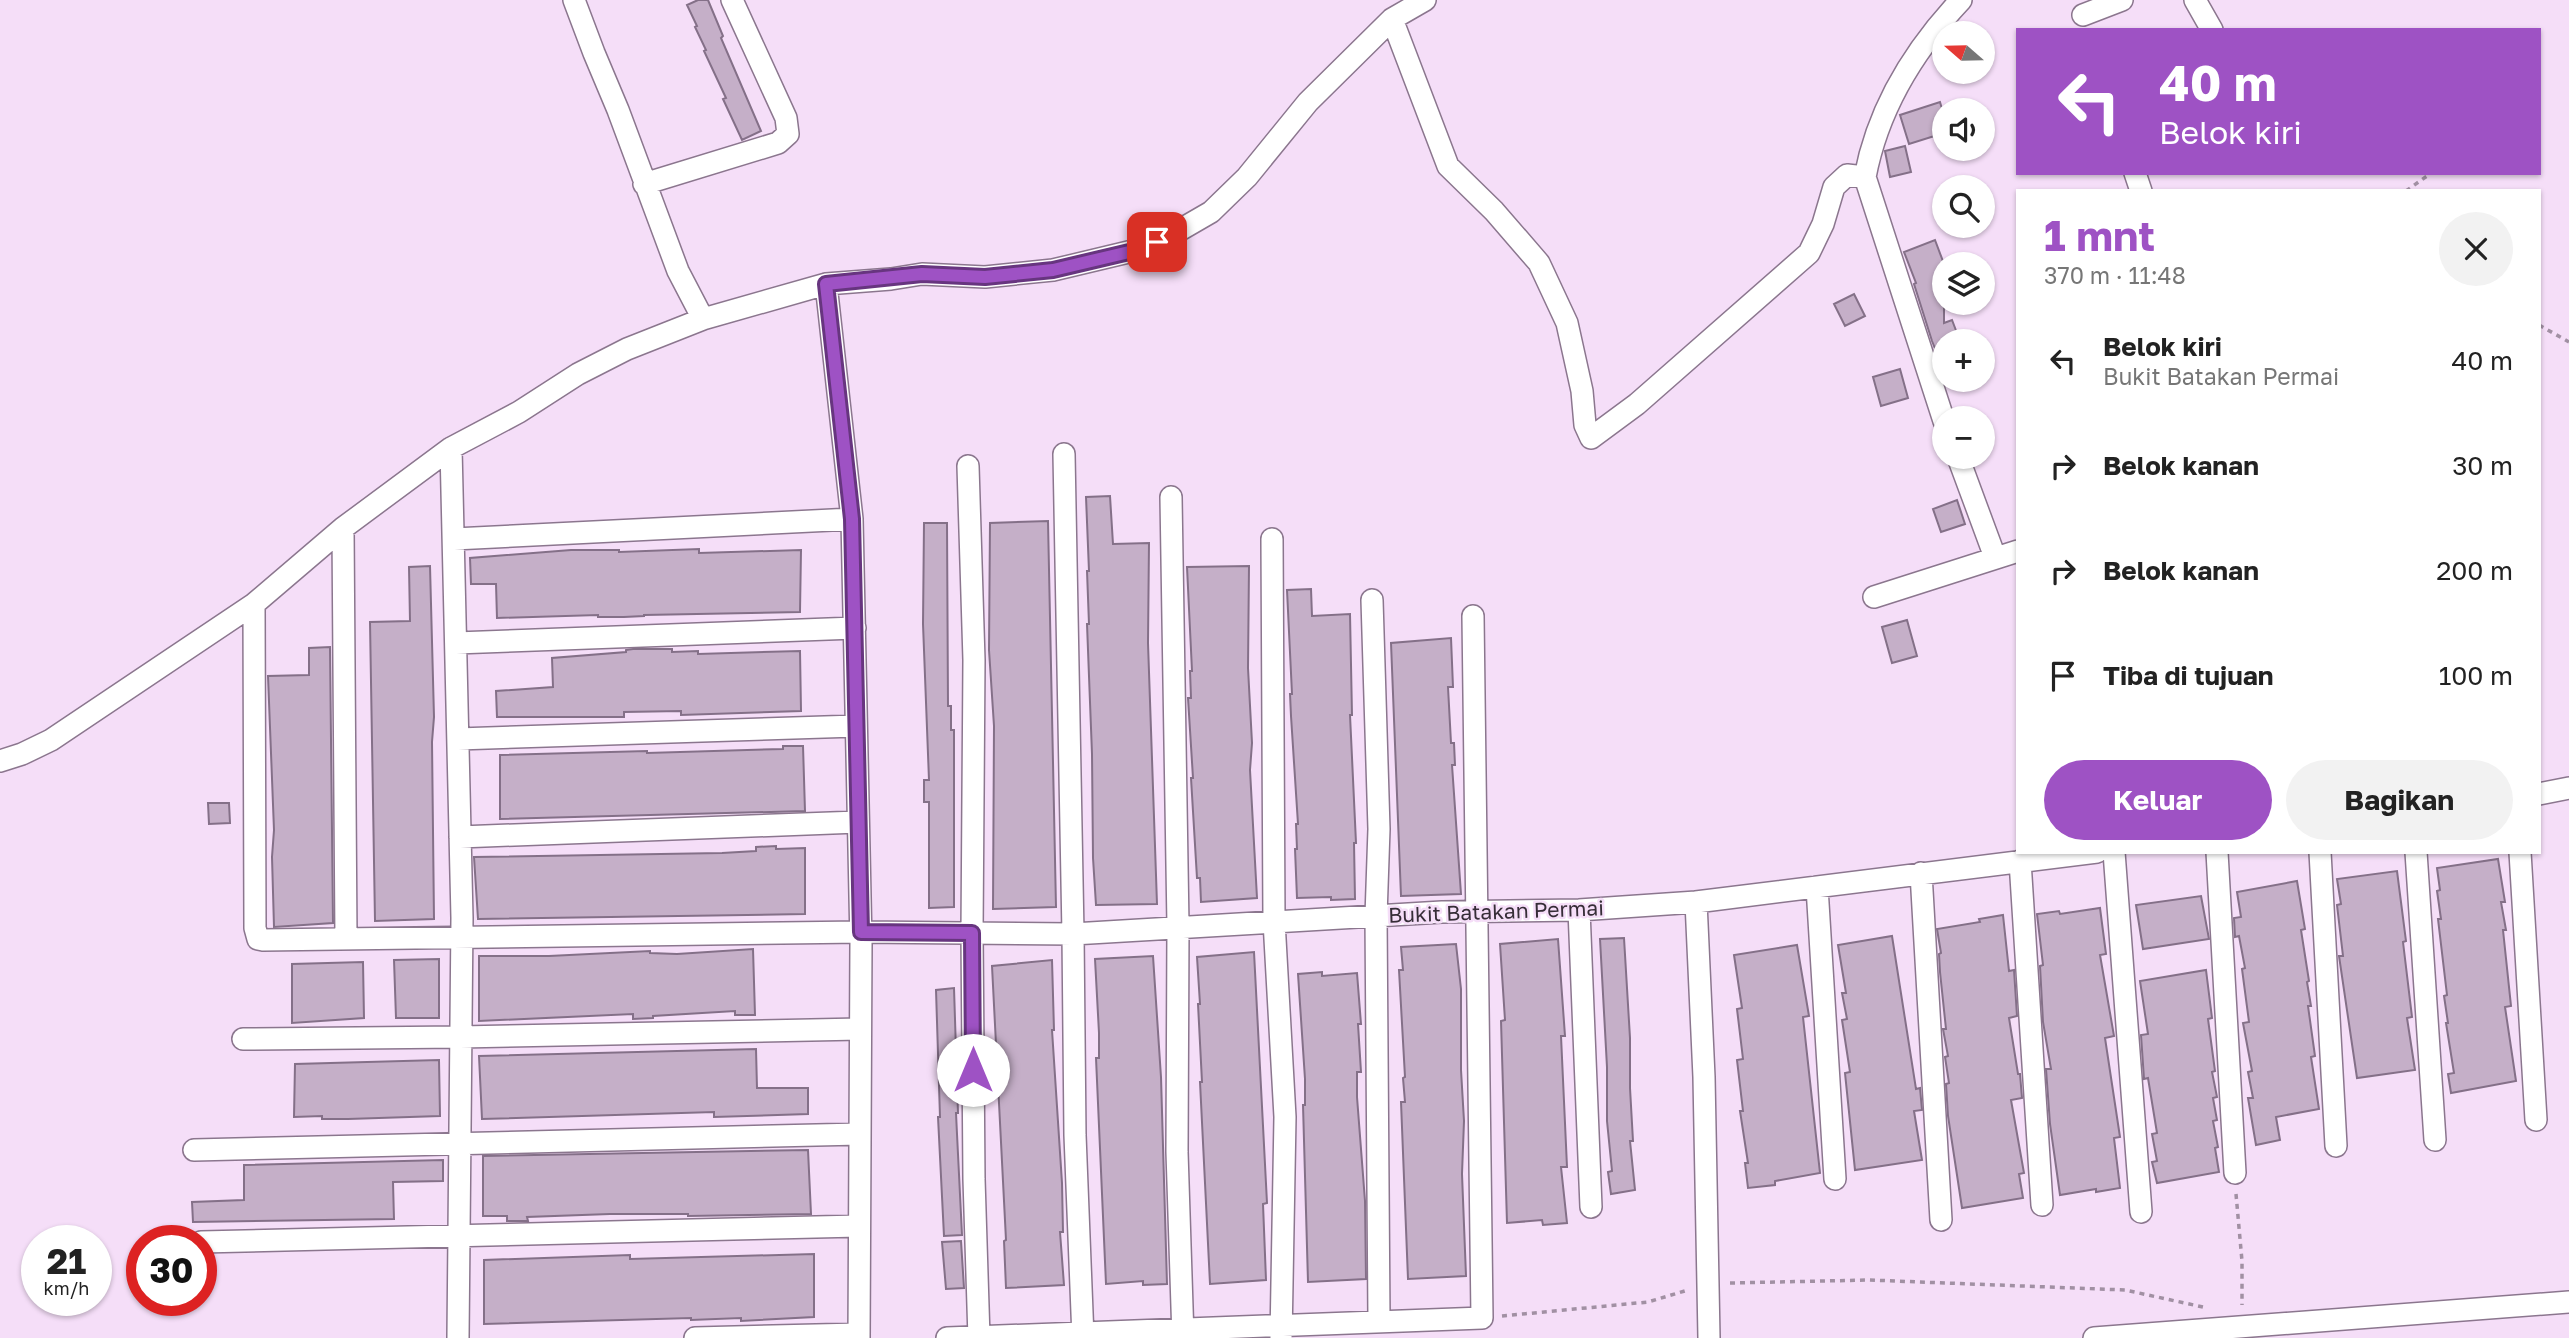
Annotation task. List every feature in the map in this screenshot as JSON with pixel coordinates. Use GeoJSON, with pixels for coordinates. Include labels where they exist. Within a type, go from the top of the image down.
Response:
{"type":"FeatureCollection","features":[{"type":"Feature","properties":{"kind":"street"},"geometry":{"type":"LineString","coordinates":[[574,0],[678,271],[703,318]]}},
{"type":"Feature","properties":{"kind":"street"},"geometry":{"type":"LineString","coordinates":[[644,184],[778,143],[788,134],[786,118],[732,0]]}},
{"type":"Feature","properties":{"kind":"street"},"geometry":{"type":"LineString","coordinates":[[0,761],[51,740],[254,604],[343,528],[451,448],[519,412],[578,374],[626,349],[703,318],[826,284],[922,274],[985,277],[1096,261],[1142,249],[1211,212],[1247,177],[1308,102],[1392,19],[1424,0]]}},
{"type":"Feature","properties":{"kind":"street"},"geometry":{"type":"LineString","coordinates":[[1939,406],[1865,177],[1872,142],[1906,68],[1961,0]]}},
{"type":"Feature","properties":{"kind":"street"},"geometry":{"type":"LineString","coordinates":[[2084,15],[2122,0]]}},
{"type":"Feature","properties":{"kind":"street"},"geometry":{"type":"LineString","coordinates":[[2195,0],[2211,28]]}},
{"type":"Feature","properties":{"kind":"street"},"geometry":{"type":"LineString","coordinates":[[1392,19],[1448,166],[1494,211],[1539,263],[1567,323],[1583,391],[1584,425],[1591,438],[1637,404],[1809,253],[1823,224],[1834,187],[1847,175],[1865,177]]}},
{"type":"Feature","properties":{"kind":"street"},"geometry":{"type":"LineString","coordinates":[[695,1338],[859,1336],[861,932],[852,519],[826,284]]}},
{"type":"Feature","properties":{"kind":"street"},"geometry":{"type":"LineString","coordinates":[[451,448],[461,937],[458,1338]]}},
{"type":"Feature","properties":{"kind":"street"},"geometry":{"type":"LineString","coordinates":[[1064,454],[1075,1135],[1083,1335]]}},
{"type":"Feature","properties":{"kind":"street"},"geometry":{"type":"LineString","coordinates":[[968,466],[975,660],[972,933],[974,1179],[979,1337]]}},
{"type":"Feature","properties":{"kind":"street"},"geometry":{"type":"LineString","coordinates":[[1962,469],[1995,557]]}},
{"type":"Feature","properties":{"kind":"street"},"geometry":{"type":"LineString","coordinates":[[1171,497],[1178,926],[1177,1152],[1183,1334]]}},
{"type":"Feature","properties":{"kind":"street"},"geometry":{"type":"LineString","coordinates":[[454,538],[852,519]]}},
{"type":"Feature","properties":{"kind":"street"},"geometry":{"type":"LineString","coordinates":[[343,528],[346,938]]}},
{"type":"Feature","properties":{"kind":"street"},"geometry":{"type":"LineString","coordinates":[[1272,539],[1273,922],[1285,1117],[1280,1331]]}},
{"type":"Feature","properties":{"kind":"street"},"geometry":{"type":"LineString","coordinates":[[1874,597],[2016,552]]}},
{"type":"Feature","properties":{"kind":"street"},"geometry":{"type":"LineString","coordinates":[[1372,600],[1379,829],[1376,916],[1379,1321]]}},
{"type":"Feature","properties":{"kind":"street","name":"Bukit Batakan Permai"},"geometry":{"type":"LineString","coordinates":[[254,604],[255,928],[258,939],[263,940],[861,932],[1073,934],[1478,910],[1579,910],[1696,902],[2080,854]]}},
{"type":"Feature","properties":{"kind":"street"},"geometry":{"type":"LineString","coordinates":[[947,1338],[1183,1334],[1210,1327],[1280,1331],[1379,1321],[1482,1318],[1473,616]]}},
{"type":"Feature","properties":{"kind":"street"},"geometry":{"type":"LineString","coordinates":[[456,643],[855,628]]}},
{"type":"Feature","properties":{"kind":"street"},"geometry":{"type":"LineString","coordinates":[[458,739],[856,726]]}},
{"type":"Feature","properties":{"kind":"street"},"geometry":{"type":"LineString","coordinates":[[2541,794],[2569,788]]}},
{"type":"Feature","properties":{"kind":"street"},"geometry":{"type":"LineString","coordinates":[[460,837],[858,822]]}},
{"type":"Feature","properties":{"kind":"street"},"geometry":{"type":"LineString","coordinates":[[2114,854],[2141,1212]]}},
{"type":"Feature","properties":{"kind":"street"},"geometry":{"type":"LineString","coordinates":[[2217,854],[2235,1173]]}},
{"type":"Feature","properties":{"kind":"street"},"geometry":{"type":"LineString","coordinates":[[2320,854],[2336,1146]]}},
{"type":"Feature","properties":{"kind":"street"},"geometry":{"type":"LineString","coordinates":[[2416,854],[2435,1140]]}},
{"type":"Feature","properties":{"kind":"street"},"geometry":{"type":"LineString","coordinates":[[2520,854],[2536,1120]]}},
{"type":"Feature","properties":{"kind":"street"},"geometry":{"type":"LineString","coordinates":[[2020,861],[2042,1205]]}},
{"type":"Feature","properties":{"kind":"street"},"geometry":{"type":"LineString","coordinates":[[1921,873],[1941,1220]]}},
{"type":"Feature","properties":{"kind":"street"},"geometry":{"type":"LineString","coordinates":[[1817,887],[1835,1179]]}},
{"type":"Feature","properties":{"kind":"street"},"geometry":{"type":"LineString","coordinates":[[1696,902],[1704,1077],[1709,1338]]}},
{"type":"Feature","properties":{"kind":"street"},"geometry":{"type":"LineString","coordinates":[[1579,910],[1591,1207]]}},
{"type":"Feature","properties":{"kind":"street"},"geometry":{"type":"LineString","coordinates":[[243,1039],[860,1029]]}},
{"type":"Feature","properties":{"kind":"street"},"geometry":{"type":"LineString","coordinates":[[194,1150],[860,1134]]}},
{"type":"Feature","properties":{"kind":"street"},"geometry":{"type":"LineString","coordinates":[[217,1242],[459,1238],[859,1226]]}},
{"type":"Feature","properties":{"kind":"street"},"geometry":{"type":"LineString","coordinates":[[2094,1338],[2569,1302]]}},
{"type":"Feature","properties":{"kind":"path"},"geometry":{"type":"LineString","coordinates":[[2409,189],[2427,175]]}},
{"type":"Feature","properties":{"kind":"path"},"geometry":{"type":"LineString","coordinates":[[2541,326],[2569,342]]}},
{"type":"Feature","properties":{"kind":"path"},"geometry":{"type":"LineString","coordinates":[[2235,1173],[2242,1261],[2243,1325]]}},
{"type":"Feature","properties":{"kind":"path"},"geometry":{"type":"LineString","coordinates":[[1482,1318],[1648,1302],[1707,1284],[1869,1280],[2125,1290],[2198,1305],[2209,1310]]}},
{"type":"Feature","properties":{"kind":"building"},"geometry":{"type":"Polygon","coordinates":[[[698,0],[708,0],[723,36],[721,38],[761,131],[742,140],[723,99],[726,98],[704,51],[706,50],[687,5],[698,0]]]}},
{"type":"Feature","properties":{"kind":"building"},"geometry":{"type":"Polygon","coordinates":[[[1932,105],[1932,137],[1909,144],[1900,115],[1932,105]]]}},
{"type":"Feature","properties":{"kind":"building"},"geometry":{"type":"Polygon","coordinates":[[[1905,146],[1911,172],[1890,177],[1885,151],[1905,146]]]}},
{"type":"Feature","properties":{"kind":"building"},"geometry":{"type":"Polygon","coordinates":[[[1935,240],[1940,252],[1932,252],[1932,315],[1944,315],[1944,323],[1952,320],[1955,329],[1932,329],[1932,341],[1914,284],[1916,283],[1904,252],[1935,240]]]}},
{"type":"Feature","properties":{"kind":"building"},"geometry":{"type":"Polygon","coordinates":[[[1854,294],[1865,316],[1845,326],[1834,304],[1854,294]]]}},
{"type":"Feature","properties":{"kind":"building"},"geometry":{"type":"Polygon","coordinates":[[[1900,369],[1908,398],[1881,406],[1873,377],[1900,369]]]}},
{"type":"Feature","properties":{"kind":"building"},"geometry":{"type":"Polygon","coordinates":[[[1110,496],[1113,544],[1149,543],[1148,643],[1157,904],[1096,905],[1087,624],[1089,571],[1086,497],[1110,496]]]}},
{"type":"Feature","properties":{"kind":"building"},"geometry":{"type":"Polygon","coordinates":[[[1957,500],[1965,524],[1941,532],[1933,509],[1957,500]]]}},
{"type":"Feature","properties":{"kind":"building"},"geometry":{"type":"Polygon","coordinates":[[[1048,521],[1056,907],[993,909],[994,726],[989,650],[990,523],[1048,521]]]}},
{"type":"Feature","properties":{"kind":"building"},"geometry":{"type":"Polygon","coordinates":[[[924,523],[947,523],[948,706],[951,706],[951,730],[954,730],[954,907],[929,908],[929,802],[924,802],[924,780],[929,780],[923,624],[924,523]]]}},
{"type":"Feature","properties":{"kind":"building"},"geometry":{"type":"Polygon","coordinates":[[[699,549],[699,553],[801,550],[800,612],[497,618],[496,584],[471,584],[470,558],[571,550],[619,552],[699,549]]]}},
{"type":"Feature","properties":{"kind":"building"},"geometry":{"type":"Polygon","coordinates":[[[430,566],[434,717],[434,919],[375,921],[370,622],[410,621],[409,567],[430,566]]]}},
{"type":"Feature","properties":{"kind":"building"},"geometry":{"type":"Polygon","coordinates":[[[1249,566],[1248,668],[1252,743],[1250,770],[1257,898],[1201,902],[1191,778],[1188,698],[1191,698],[1192,671],[1187,567],[1249,566]]]}},
{"type":"Feature","properties":{"kind":"building"},"geometry":{"type":"Polygon","coordinates":[[[1311,589],[1312,616],[1350,614],[1355,899],[1297,898],[1295,849],[1298,824],[1287,590],[1311,589]]]}},
{"type":"Feature","properties":{"kind":"building"},"geometry":{"type":"Polygon","coordinates":[[[1907,620],[1917,656],[1892,663],[1882,627],[1907,620]]]}},
{"type":"Feature","properties":{"kind":"building"},"geometry":{"type":"Polygon","coordinates":[[[1451,638],[1453,687],[1448,687],[1451,743],[1454,743],[1455,765],[1452,765],[1461,894],[1401,896],[1391,643],[1451,638]]]}},
{"type":"Feature","properties":{"kind":"building"},"geometry":{"type":"Polygon","coordinates":[[[330,647],[333,923],[274,927],[274,830],[268,676],[309,675],[309,648],[330,647]]]}},
{"type":"Feature","properties":{"kind":"building"},"geometry":{"type":"Polygon","coordinates":[[[633,649],[698,651],[698,654],[800,651],[801,711],[681,715],[681,711],[624,712],[624,717],[497,717],[496,691],[553,687],[552,658],[626,652],[633,649]]]}},
{"type":"Feature","properties":{"kind":"building"},"geometry":{"type":"Polygon","coordinates":[[[783,746],[803,746],[805,811],[500,819],[500,755],[783,749],[783,746]]]}},
{"type":"Feature","properties":{"kind":"building"},"geometry":{"type":"Polygon","coordinates":[[[208,803],[229,803],[230,823],[209,824],[208,803]]]}},
{"type":"Feature","properties":{"kind":"building"},"geometry":{"type":"Polygon","coordinates":[[[776,846],[776,849],[805,848],[805,914],[478,919],[474,857],[722,853],[756,851],[756,847],[776,846]]]}},
{"type":"Feature","properties":{"kind":"building"},"geometry":{"type":"Polygon","coordinates":[[[2498,859],[2505,902],[2501,902],[2506,930],[2503,930],[2511,1006],[2505,1007],[2516,1081],[2451,1093],[2448,1074],[2454,1073],[2446,1023],[2444,996],[2447,995],[2438,919],[2441,919],[2437,868],[2498,859]]]}},
{"type":"Feature","properties":{"kind":"building"},"geometry":{"type":"Polygon","coordinates":[[[2397,871],[2412,1017],[2407,1018],[2415,1070],[2357,1078],[2339,956],[2343,956],[2337,879],[2397,871]]]}},
{"type":"Feature","properties":{"kind":"building"},"geometry":{"type":"Polygon","coordinates":[[[2297,881],[2305,929],[2301,930],[2309,981],[2311,1006],[2308,1006],[2315,1056],[2311,1057],[2319,1109],[2276,1117],[2280,1140],[2256,1145],[2248,1098],[2253,1098],[2248,1072],[2252,1071],[2243,1023],[2249,1022],[2242,969],[2245,968],[2239,936],[2235,937],[2234,918],[2241,917],[2237,892],[2297,881]]]}},
{"type":"Feature","properties":{"kind":"building"},"geometry":{"type":"Polygon","coordinates":[[[2201,896],[2209,939],[2143,949],[2136,905],[2201,896]]]}},
{"type":"Feature","properties":{"kind":"building"},"geometry":{"type":"Polygon","coordinates":[[[2100,908],[2106,954],[2100,955],[2114,1036],[2105,1038],[2120,1137],[2114,1138],[2120,1188],[2060,1195],[2050,1124],[2046,1069],[2051,1069],[2043,1022],[2040,966],[2043,965],[2037,914],[2059,911],[2060,914],[2100,908]]]}},
{"type":"Feature","properties":{"kind":"building"},"geometry":{"type":"Polygon","coordinates":[[[2003,915],[2009,971],[2014,970],[2017,1016],[2009,1018],[2022,1098],[2011,1100],[2024,1173],[2019,1174],[2023,1198],[1962,1208],[1948,1116],[1946,1084],[1949,1083],[1945,1057],[1948,1056],[1943,1029],[1946,1029],[1937,929],[2003,915]]]}},
{"type":"Feature","properties":{"kind":"building"},"geometry":{"type":"Polygon","coordinates":[[[1892,936],[1916,1089],[1920,1088],[1922,1110],[1914,1111],[1922,1160],[1855,1170],[1845,1073],[1850,1072],[1842,1020],[1847,1019],[1842,993],[1846,993],[1838,945],[1892,936]]]}},
{"type":"Feature","properties":{"kind":"building"},"geometry":{"type":"Polygon","coordinates":[[[1624,938],[1630,1038],[1633,1141],[1630,1141],[1635,1190],[1611,1194],[1600,939],[1624,938]]]}},
{"type":"Feature","properties":{"kind":"building"},"geometry":{"type":"Polygon","coordinates":[[[1558,939],[1565,1036],[1561,1036],[1567,1167],[1561,1167],[1567,1223],[1543,1225],[1542,1220],[1507,1223],[1501,1021],[1505,1020],[1500,944],[1558,939]]]}},
{"type":"Feature","properties":{"kind":"building"},"geometry":{"type":"Polygon","coordinates":[[[1456,944],[1461,989],[1464,1121],[1462,1174],[1466,1276],[1408,1279],[1401,1102],[1405,1102],[1405,1077],[1399,970],[1403,970],[1401,947],[1456,944]]]}},
{"type":"Feature","properties":{"kind":"building"},"geometry":{"type":"Polygon","coordinates":[[[1797,945],[1809,1016],[1803,1017],[1820,1173],[1775,1181],[1775,1185],[1748,1188],[1745,1163],[1748,1163],[1740,1111],[1743,1111],[1737,1060],[1743,1059],[1737,1009],[1742,1008],[1734,955],[1797,945]]]}},
{"type":"Feature","properties":{"kind":"building"},"geometry":{"type":"Polygon","coordinates":[[[753,949],[755,1015],[735,1015],[735,1011],[633,1019],[633,1014],[479,1021],[479,956],[650,951],[677,954],[753,949]]]}},
{"type":"Feature","properties":{"kind":"building"},"geometry":{"type":"Polygon","coordinates":[[[1254,952],[1267,1203],[1263,1204],[1266,1280],[1210,1284],[1197,957],[1254,952]]]}},
{"type":"Feature","properties":{"kind":"building"},"geometry":{"type":"Polygon","coordinates":[[[1153,956],[1161,1077],[1167,1284],[1143,1285],[1143,1281],[1106,1284],[1096,1058],[1099,1058],[1099,1033],[1095,959],[1153,956]]]}},
{"type":"Feature","properties":{"kind":"building"},"geometry":{"type":"Polygon","coordinates":[[[439,959],[439,1018],[396,1018],[394,960],[439,959]]]}},
{"type":"Feature","properties":{"kind":"building"},"geometry":{"type":"Polygon","coordinates":[[[1052,960],[1052,1030],[1062,1183],[1063,1232],[1060,1232],[1064,1285],[1006,1288],[992,966],[1052,960]]]}},
{"type":"Feature","properties":{"kind":"building"},"geometry":{"type":"Polygon","coordinates":[[[363,962],[364,1018],[292,1023],[292,964],[363,962]]]}},
{"type":"Feature","properties":{"kind":"building"},"geometry":{"type":"Polygon","coordinates":[[[2206,970],[2212,1018],[2208,1019],[2215,1071],[2212,1072],[2217,1097],[2213,1098],[2217,1120],[2213,1121],[2219,1172],[2157,1183],[2152,1162],[2157,1161],[2152,1134],[2157,1133],[2148,1078],[2144,1079],[2141,1035],[2148,1034],[2140,981],[2206,970]]]}},
{"type":"Feature","properties":{"kind":"building"},"geometry":{"type":"Polygon","coordinates":[[[1322,972],[1322,976],[1357,973],[1361,1072],[1357,1072],[1357,1097],[1365,1201],[1366,1279],[1308,1282],[1303,1105],[1305,1079],[1298,974],[1322,972]]]}},
{"type":"Feature","properties":{"kind":"building"},"geometry":{"type":"Polygon","coordinates":[[[954,988],[962,1235],[944,1236],[938,1117],[936,990],[954,988]]]}},
{"type":"Feature","properties":{"kind":"building"},"geometry":{"type":"Polygon","coordinates":[[[756,1049],[757,1088],[808,1088],[808,1114],[714,1117],[714,1112],[482,1119],[479,1056],[756,1049]]]}},
{"type":"Feature","properties":{"kind":"building"},"geometry":{"type":"Polygon","coordinates":[[[439,1060],[440,1116],[348,1119],[294,1117],[295,1064],[439,1060]]]}},
{"type":"Feature","properties":{"kind":"building"},"geometry":{"type":"Polygon","coordinates":[[[808,1150],[811,1214],[610,1214],[527,1217],[528,1221],[507,1221],[507,1216],[483,1216],[483,1156],[808,1150]]]}},
{"type":"Feature","properties":{"kind":"building"},"geometry":{"type":"Polygon","coordinates":[[[443,1160],[443,1181],[393,1182],[394,1219],[193,1222],[192,1202],[244,1200],[244,1165],[443,1160]]]}},
{"type":"Feature","properties":{"kind":"building"},"geometry":{"type":"Polygon","coordinates":[[[961,1241],[964,1288],[946,1289],[942,1242],[961,1241]]]}},
{"type":"Feature","properties":{"kind":"building"},"geometry":{"type":"Polygon","coordinates":[[[814,1254],[814,1317],[741,1321],[741,1318],[691,1318],[484,1324],[484,1260],[630,1255],[630,1259],[814,1254]]]}},
{"type":"Feature","properties":{"kind":"route"},"geometry":{"type":"LineString","coordinates":[[973,1070],[972,933],[861,932],[852,519],[826,284],[922,274],[985,277],[1053,270],[1142,249],[1157,242]]}}]}
